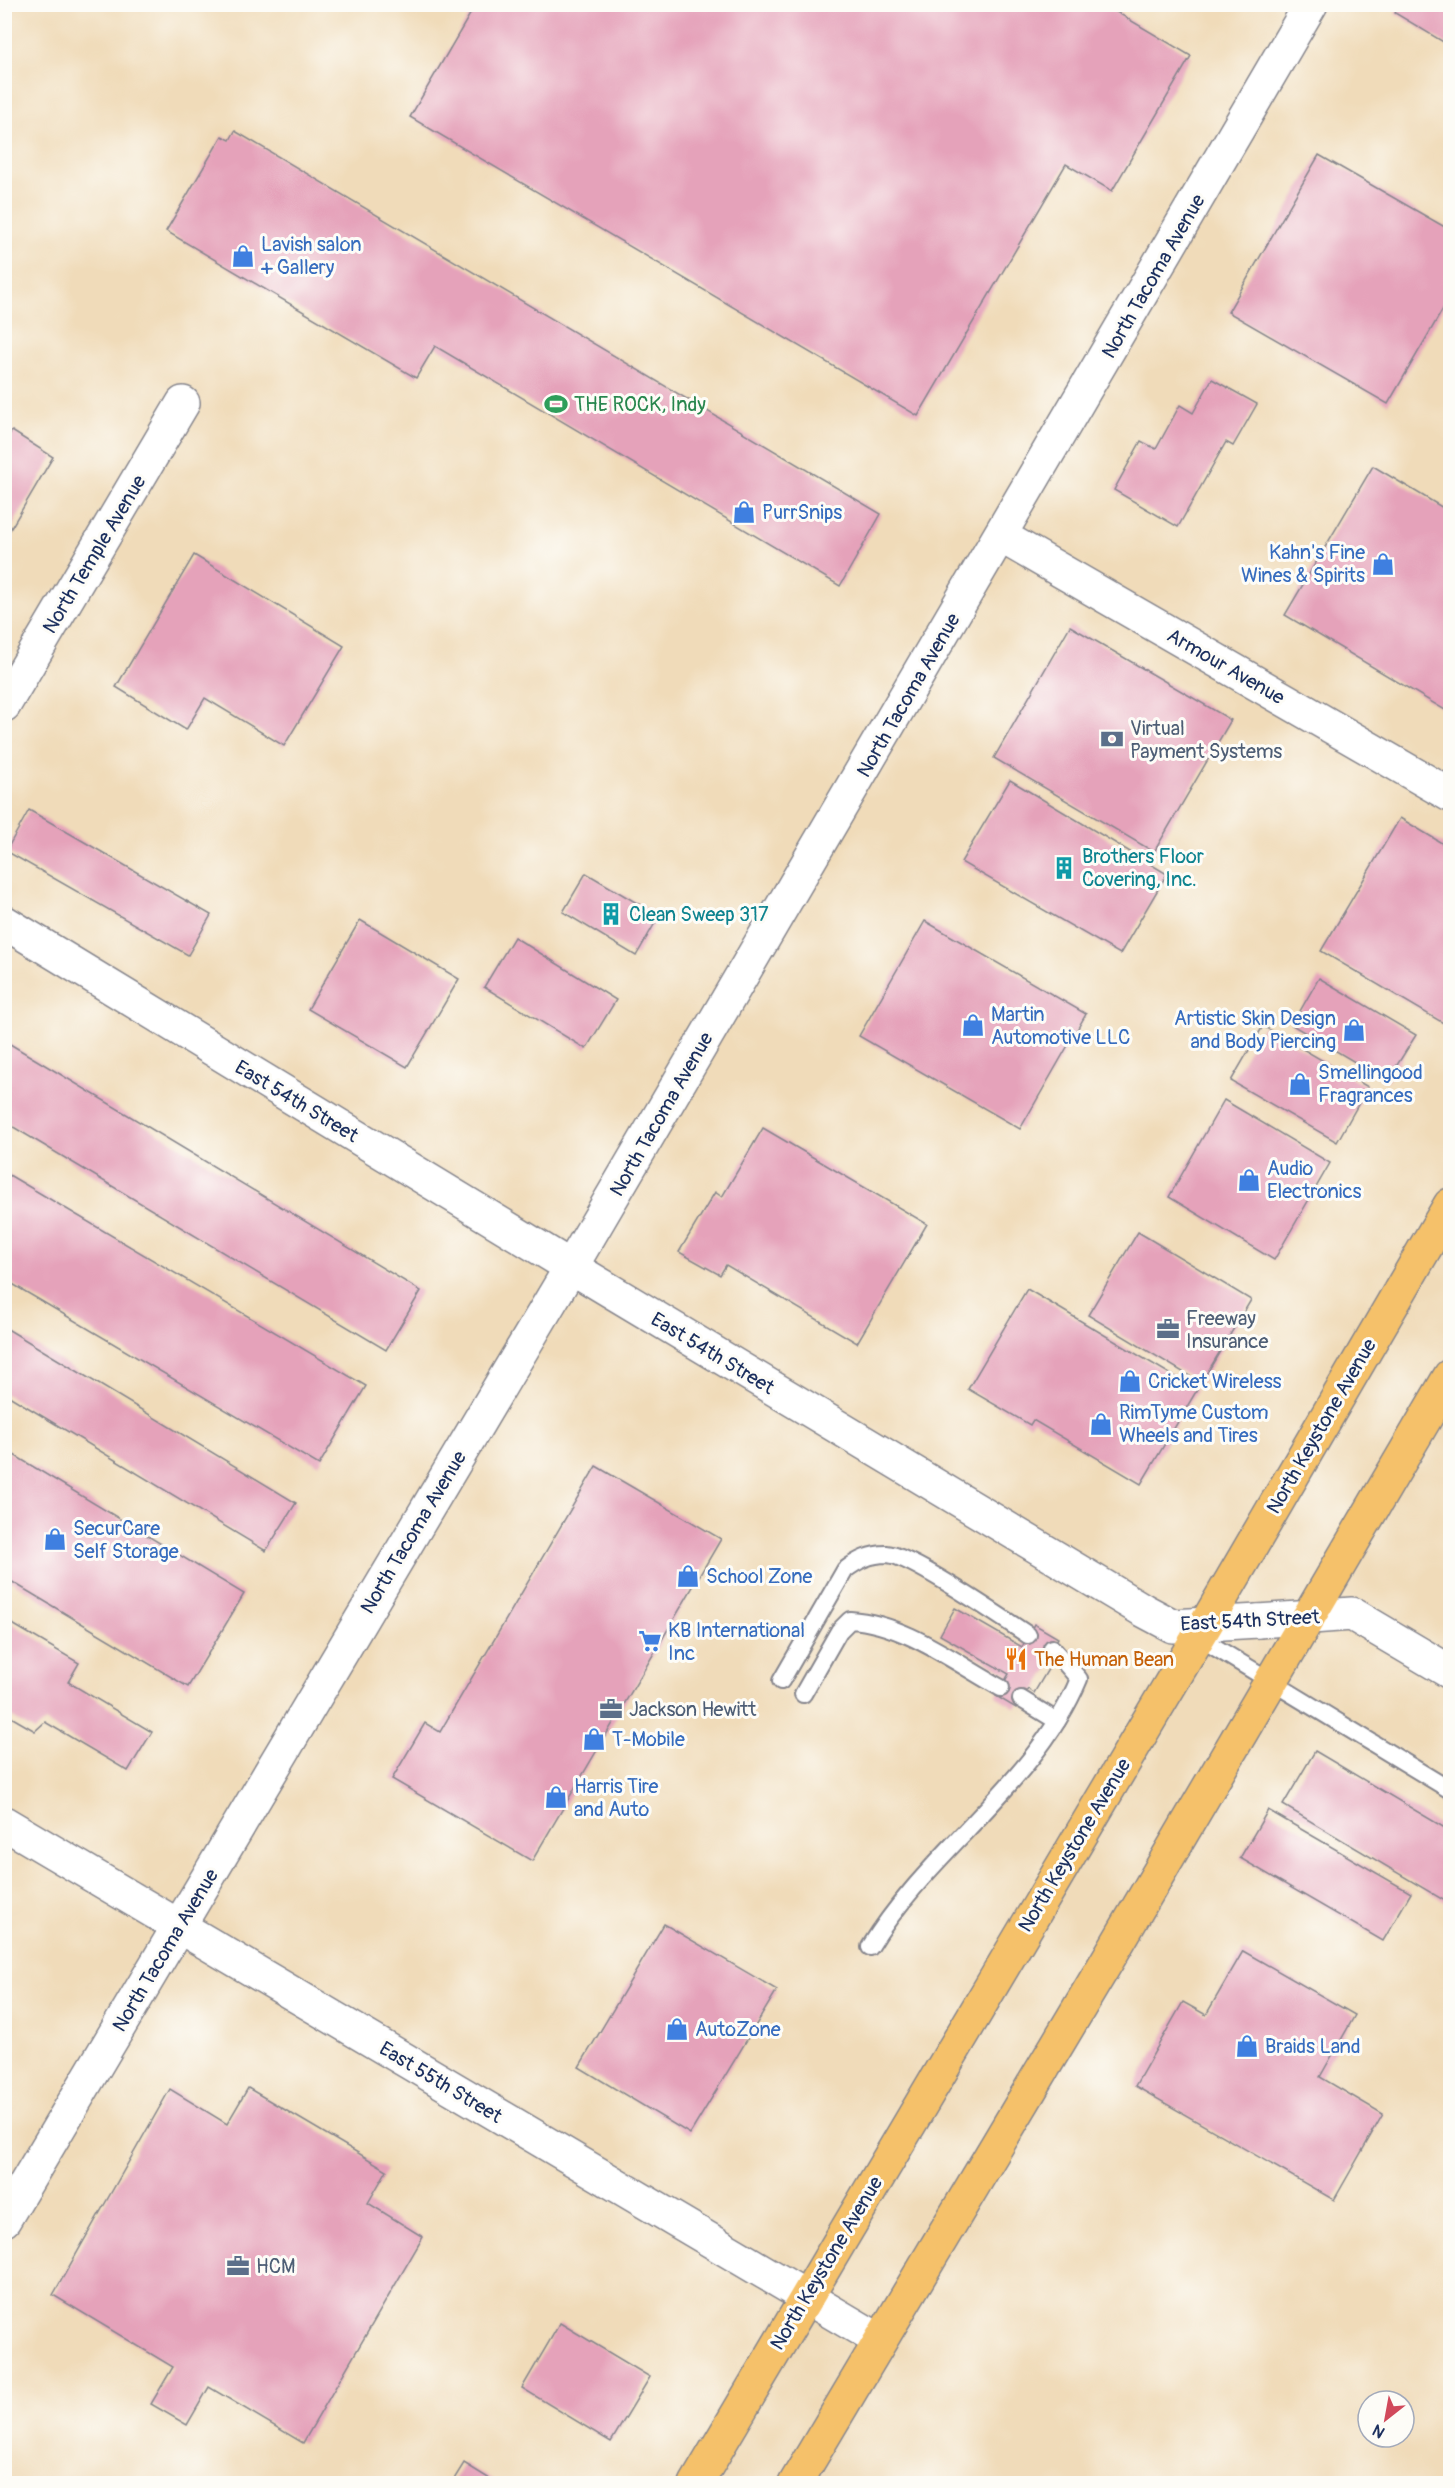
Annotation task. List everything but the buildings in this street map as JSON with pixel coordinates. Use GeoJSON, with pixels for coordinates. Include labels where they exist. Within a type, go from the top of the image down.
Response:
{"type":"FeatureCollection","features":[{"type":"Feature","properties":{"kind":"main road","name":"North Keystone Avenue"},"geometry":{"type":"LineString","coordinates":[[696,2484],[1202,1630],[1450,1205]]}},
{"type":"Feature","properties":{"kind":"main road"},"geometry":{"type":"LineString","coordinates":[[795,2484],[1310,1617],[1450,1376]]}},
{"type":"Feature","properties":{"kind":"street","name":"North Tacoma Avenue"},"geometry":{"type":"LineString","coordinates":[[4,2220],[571,1268],[1311,4]]}},
{"type":"Feature","properties":{"kind":"street","name":"North Temple Avenue"},"geometry":{"type":"LineString","coordinates":[[4,705],[183,404]]}},
{"type":"Feature","properties":{"kind":"street","name":"Armour Avenue"},"geometry":{"type":"LineString","coordinates":[[1001,537],[1450,795]]}},
{"type":"Feature","properties":{"kind":"street","name":"East 54th Street"},"geometry":{"type":"LineString","coordinates":[[4,922],[571,1268],[1173,1626],[1202,1630],[1258,1621],[1352,1614],[1450,1672]]}},
{"type":"Feature","properties":{"kind":"street","name":"East 55th Street"},"geometry":{"type":"LineString","coordinates":[[4,1823],[879,2340]]}},
{"type":"Feature","properties":{"kind":"lane"},"geometry":{"type":"LineString","coordinates":[[782,1681],[845,1570],[861,1558],[889,1554],[924,1570],[1028,1635]]}},
{"type":"Feature","properties":{"kind":"lane"},"geometry":{"type":"LineString","coordinates":[[803,1694],[839,1631],[849,1620],[869,1621],[905,1634],[1000,1689]]}},
{"type":"Feature","properties":{"kind":"lane"},"geometry":{"type":"LineString","coordinates":[[1202,1630],[1272,1680],[1450,1790]]}},
{"type":"Feature","properties":{"kind":"lane"},"geometry":{"type":"LineString","coordinates":[[870,1947],[882,1927],[952,1842],[1031,1758],[1071,1699],[1079,1679],[1052,1647]]}},
{"type":"Feature","properties":{"kind":"lane"},"geometry":{"type":"LineString","coordinates":[[1021,1699],[1057,1721]]}},
{"type":"Feature","properties":{"kind":"place","name":"Lavish salon + Gallery"},"geometry":{"type":"Point","coordinates":[243,256]}},
{"type":"Feature","properties":{"kind":"place","name":"THE ROCK, Indy"},"geometry":{"type":"Point","coordinates":[556,404]}},
{"type":"Feature","properties":{"kind":"place","name":"PurrSnips"},"geometry":{"type":"Point","coordinates":[744,512]}},
{"type":"Feature","properties":{"kind":"place","name":"Kahn's Fine Wines & Spirits"},"geometry":{"type":"Point","coordinates":[1383,564]}},
{"type":"Feature","properties":{"kind":"place","name":"Virtual Payment Systems"},"geometry":{"type":"Point","coordinates":[1112,739]}},
{"type":"Feature","properties":{"kind":"place","name":"Brothers Floor Covering, Inc."},"geometry":{"type":"Point","coordinates":[1064,868]}},
{"type":"Feature","properties":{"kind":"place","name":"Clean Sweep 317"},"geometry":{"type":"Point","coordinates":[611,914]}},
{"type":"Feature","properties":{"kind":"place","name":"Martin Automotive LLC"},"geometry":{"type":"Point","coordinates":[973,1025]}},
{"type":"Feature","properties":{"kind":"place","name":"Artistic Skin Design and Body Piercing"},"geometry":{"type":"Point","coordinates":[1354,1030]}},
{"type":"Feature","properties":{"kind":"place","name":"Smellingood Fragrances"},"geometry":{"type":"Point","coordinates":[1300,1084]}},
{"type":"Feature","properties":{"kind":"place","name":"Audio Electronics"},"geometry":{"type":"Point","coordinates":[1249,1180]}},
{"type":"Feature","properties":{"kind":"place","name":"Freeway Insurance"},"geometry":{"type":"Point","coordinates":[1168,1329]}},
{"type":"Feature","properties":{"kind":"place","name":"Cricket Wireless"},"geometry":{"type":"Point","coordinates":[1130,1381]}},
{"type":"Feature","properties":{"kind":"place","name":"RimTyme Custom Wheels and Tires"},"geometry":{"type":"Point","coordinates":[1101,1424]}},
{"type":"Feature","properties":{"kind":"place","name":"SecurCare Self Storage"},"geometry":{"type":"Point","coordinates":[55,1539]}},
{"type":"Feature","properties":{"kind":"place","name":"School Zone"},"geometry":{"type":"Point","coordinates":[688,1576]}},
{"type":"Feature","properties":{"kind":"place","name":"KB International Inc"},"geometry":{"type":"Point","coordinates":[650,1641]}},
{"type":"Feature","properties":{"kind":"place","name":"The Human Bean"},"geometry":{"type":"Point","coordinates":[1016,1659]}},
{"type":"Feature","properties":{"kind":"place","name":"Jackson Hewitt"},"geometry":{"type":"Point","coordinates":[611,1709]}},
{"type":"Feature","properties":{"kind":"place","name":"T-Mobile"},"geometry":{"type":"Point","coordinates":[594,1739]}},
{"type":"Feature","properties":{"kind":"place","name":"Harris Tire and Auto"},"geometry":{"type":"Point","coordinates":[556,1797]}},
{"type":"Feature","properties":{"kind":"place","name":"AutoZone"},"geometry":{"type":"Point","coordinates":[677,2029]}},
{"type":"Feature","properties":{"kind":"place","name":"Braids Land"},"geometry":{"type":"Point","coordinates":[1247,2046]}},
{"type":"Feature","properties":{"kind":"place","name":"HCM"},"geometry":{"type":"Point","coordinates":[238,2266]}}]}
